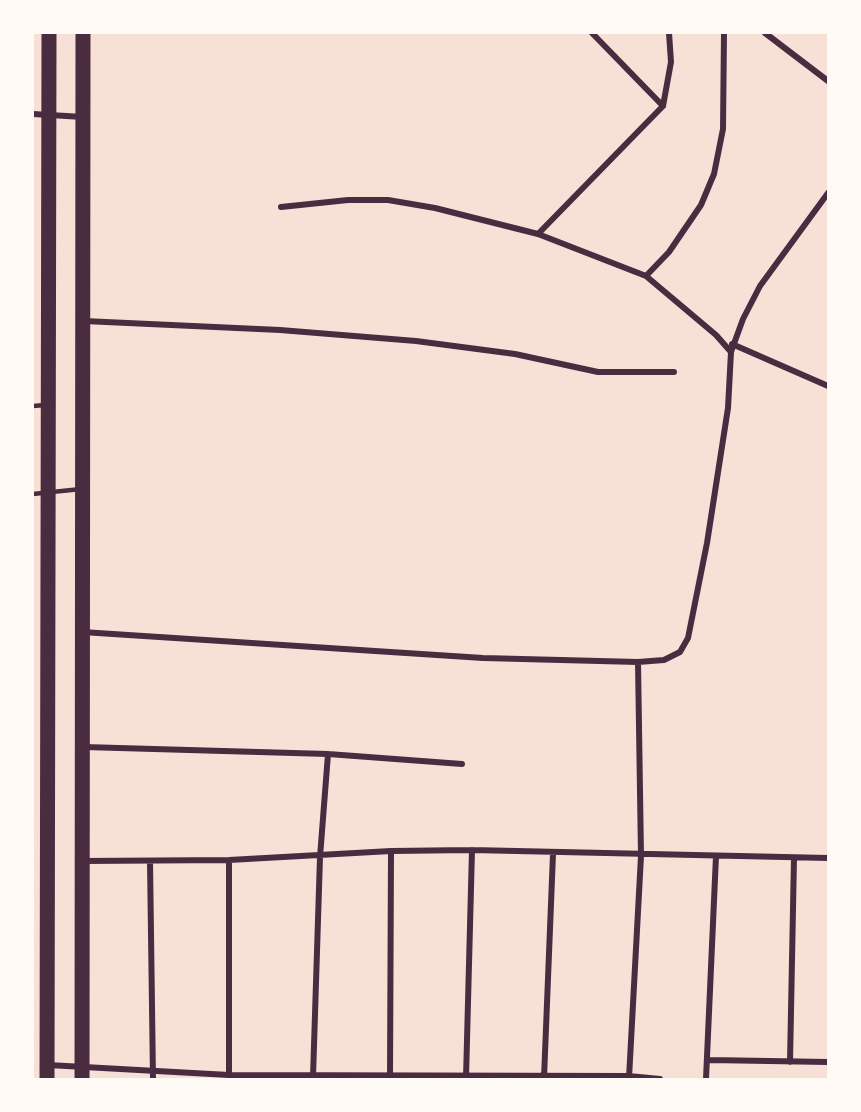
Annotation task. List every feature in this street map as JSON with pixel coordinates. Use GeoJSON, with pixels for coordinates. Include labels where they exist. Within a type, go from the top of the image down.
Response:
{"type":"FeatureCollection","features":[{"type":"Feature","properties":{"kind":"main road"},"geometry":{"type":"LineString","coordinates":[[47,1072],[41,405],[49,33]]}},
{"type":"Feature","properties":{"kind":"main road"},"geometry":{"type":"LineString","coordinates":[[82,1072],[80,747],[83,33]]}},
{"type":"Feature","properties":{"kind":"street"},"geometry":{"type":"LineString","coordinates":[[592,33],[663,106]]}},
{"type":"Feature","properties":{"kind":"street"},"geometry":{"type":"LineString","coordinates":[[538,234],[663,106],[671,62],[669,33]]}},
{"type":"Feature","properties":{"kind":"street"},"geometry":{"type":"LineString","coordinates":[[646,276],[669,252],[701,205],[714,174],[723,129],[724,33]]}},
{"type":"Feature","properties":{"kind":"street"},"geometry":{"type":"LineString","coordinates":[[765,33],[828,81]]}},
{"type":"Feature","properties":{"kind":"street"},"geometry":{"type":"LineString","coordinates":[[33,114],[83,117]]}},
{"type":"Feature","properties":{"kind":"street"},"geometry":{"type":"LineString","coordinates":[[82,632],[472,658],[638,662],[664,660],[680,652],[688,638],[718,478],[728,408],[732,348],[760,286],[828,193]]}},
{"type":"Feature","properties":{"kind":"street"},"geometry":{"type":"LineString","coordinates":[[281,207],[348,200],[388,200],[435,208],[538,234],[646,276],[732,348],[828,386]]}},
{"type":"Feature","properties":{"kind":"street"},"geometry":{"type":"LineString","coordinates":[[83,321],[280,330],[405,340],[515,354],[598,372],[674,372]]}},
{"type":"Feature","properties":{"kind":"street"},"geometry":{"type":"LineString","coordinates":[[629,1078],[641,856],[638,662]]}},
{"type":"Feature","properties":{"kind":"street"},"geometry":{"type":"LineString","coordinates":[[80,747],[328,754],[462,764]]}},
{"type":"Feature","properties":{"kind":"street"},"geometry":{"type":"LineString","coordinates":[[313,1077],[320,857],[328,754]]}},
{"type":"Feature","properties":{"kind":"street"},"geometry":{"type":"LineString","coordinates":[[82,861],[229,860],[320,857],[391,851],[472,850],[641,856],[828,858]]}},
{"type":"Feature","properties":{"kind":"street"},"geometry":{"type":"LineString","coordinates":[[466,1078],[472,850]]}},
{"type":"Feature","properties":{"kind":"street"},"geometry":{"type":"LineString","coordinates":[[390,1077],[391,851]]}},
{"type":"Feature","properties":{"kind":"street"},"geometry":{"type":"LineString","coordinates":[[544,1078],[553,854]]}},
{"type":"Feature","properties":{"kind":"street"},"geometry":{"type":"LineString","coordinates":[[706,1079],[709,1060],[716,856]]}},
{"type":"Feature","properties":{"kind":"street"},"geometry":{"type":"LineString","coordinates":[[789,1062],[794,858]]}},
{"type":"Feature","properties":{"kind":"street"},"geometry":{"type":"LineString","coordinates":[[229,860],[229,1077]]}},
{"type":"Feature","properties":{"kind":"street"},"geometry":{"type":"LineString","coordinates":[[150,861],[153,1079]]}},
{"type":"Feature","properties":{"kind":"street"},"geometry":{"type":"LineString","coordinates":[[709,1060],[828,1062]]}},
{"type":"Feature","properties":{"kind":"street"},"geometry":{"type":"LineString","coordinates":[[47,1072],[153,1070],[229,1077],[660,1079]]}},
{"type":"Feature","properties":{"kind":"lane"},"geometry":{"type":"LineString","coordinates":[[41,494],[81,488]]}}]}
